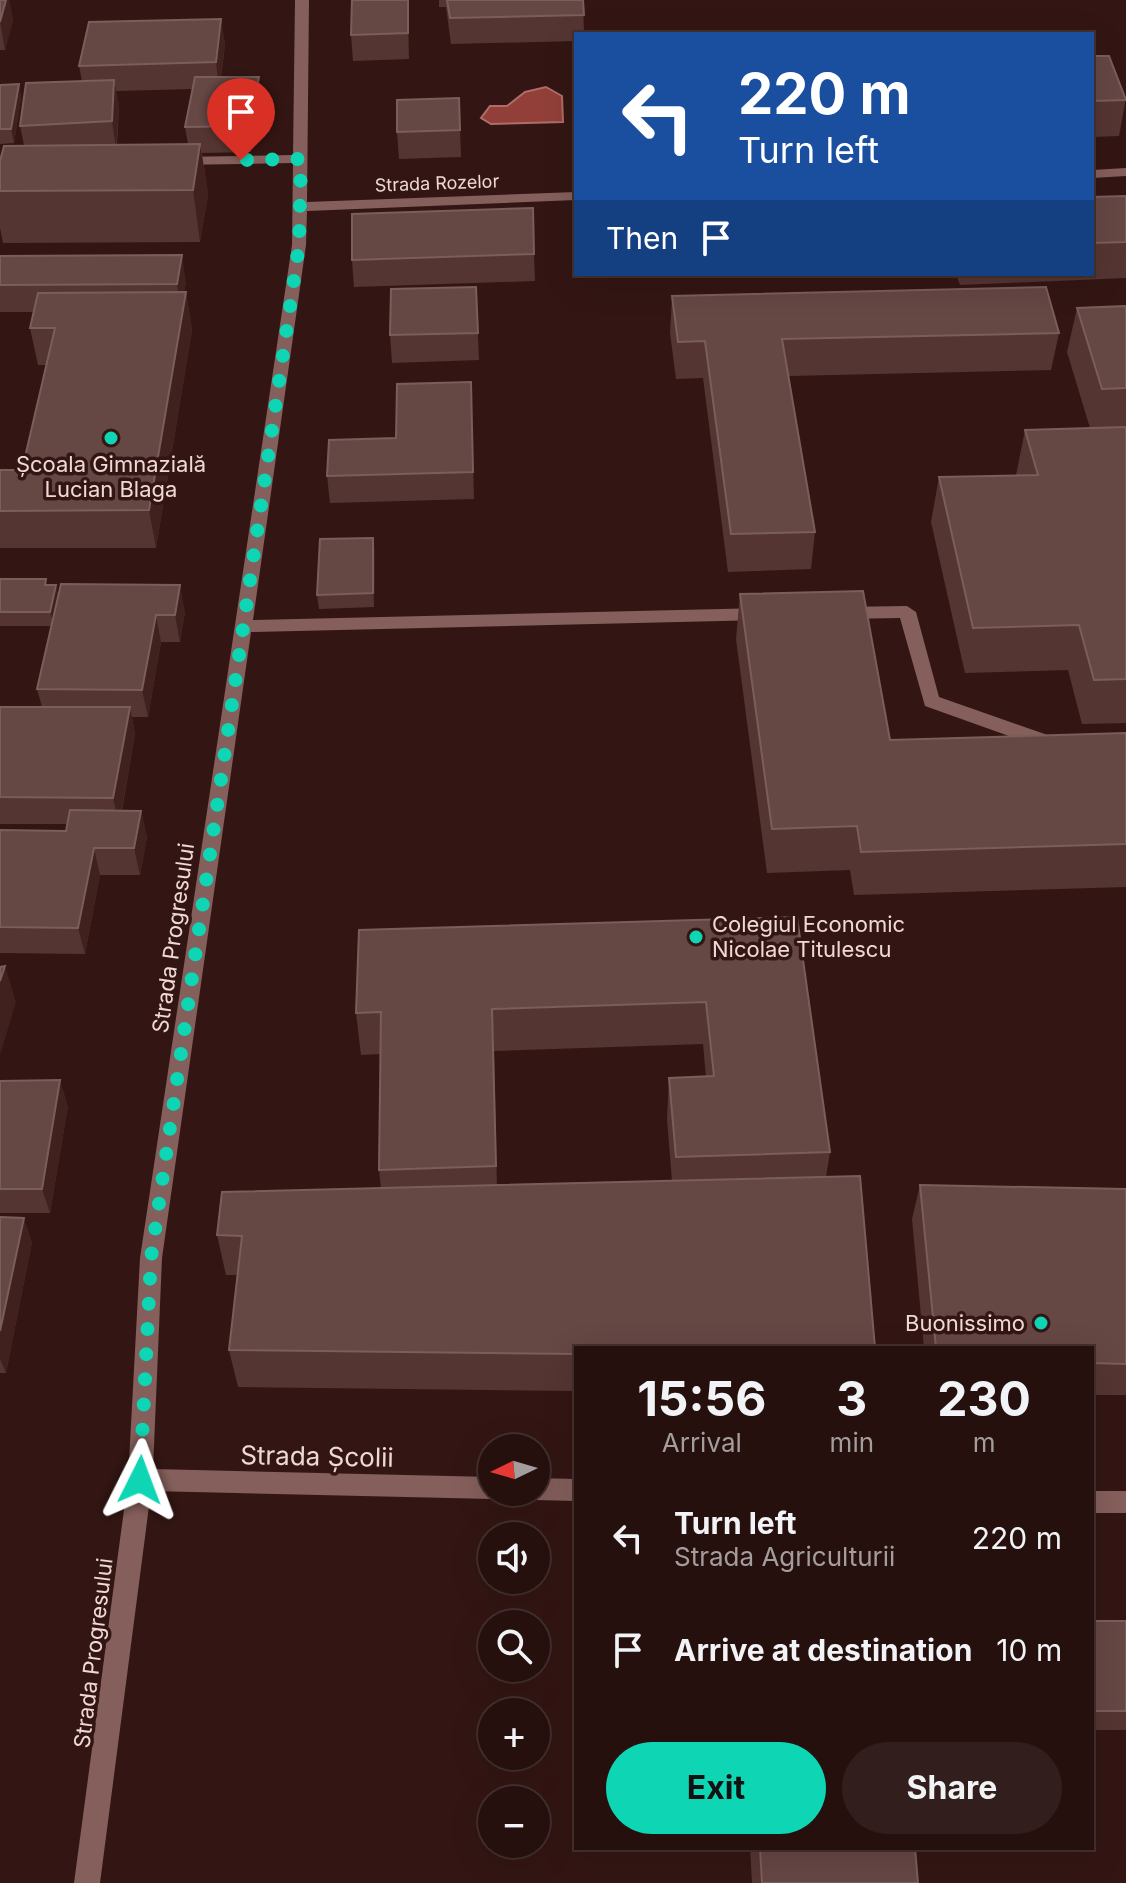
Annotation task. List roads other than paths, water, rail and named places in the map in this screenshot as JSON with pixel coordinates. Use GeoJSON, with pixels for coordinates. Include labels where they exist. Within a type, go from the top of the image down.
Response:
{"type":"FeatureCollection","features":[{"type":"Feature","properties":{"kind":"street","name":"Strada Progresului"},"geometry":{"type":"LineString","coordinates":[[87,1883],[140,1480],[151,1258],[299,245],[302,0]]}},
{"type":"Feature","properties":{"kind":"street"},"geometry":{"type":"LineString","coordinates":[[159,161],[301,159]]}},
{"type":"Feature","properties":{"kind":"street"},"geometry":{"type":"LineString","coordinates":[[1094,174],[1126,172]]}},
{"type":"Feature","properties":{"kind":"street","name":"Strada Rozelor"},"geometry":{"type":"LineString","coordinates":[[300,207],[574,196]]}},
{"type":"Feature","properties":{"kind":"street"},"geometry":{"type":"LineString","coordinates":[[815,613],[907,612],[931,701],[1076,753]]}},
{"type":"Feature","properties":{"kind":"street"},"geometry":{"type":"LineString","coordinates":[[243,626],[785,614]]}},
{"type":"Feature","properties":{"kind":"street","name":"Strada Școlii"},"geometry":{"type":"LineString","coordinates":[[140,1480],[478,1488]]}},
{"type":"Feature","properties":{"kind":"street"},"geometry":{"type":"LineString","coordinates":[[550,1489],[574,1490]]}},
{"type":"Feature","properties":{"kind":"street"},"geometry":{"type":"LineString","coordinates":[[1094,1502],[1126,1502]]}},
{"type":"Feature","properties":{"kind":"place","name":"Școala Gimnazială Lucian Blaga"},"geometry":{"type":"Point","coordinates":[111,438]}},
{"type":"Feature","properties":{"kind":"place","name":"Colegiul Economic Nicolae Titulescu"},"geometry":{"type":"Point","coordinates":[696,937]}},
{"type":"Feature","properties":{"kind":"place","name":"Buonissimo"},"geometry":{"type":"Point","coordinates":[1041,1323]}}]}
